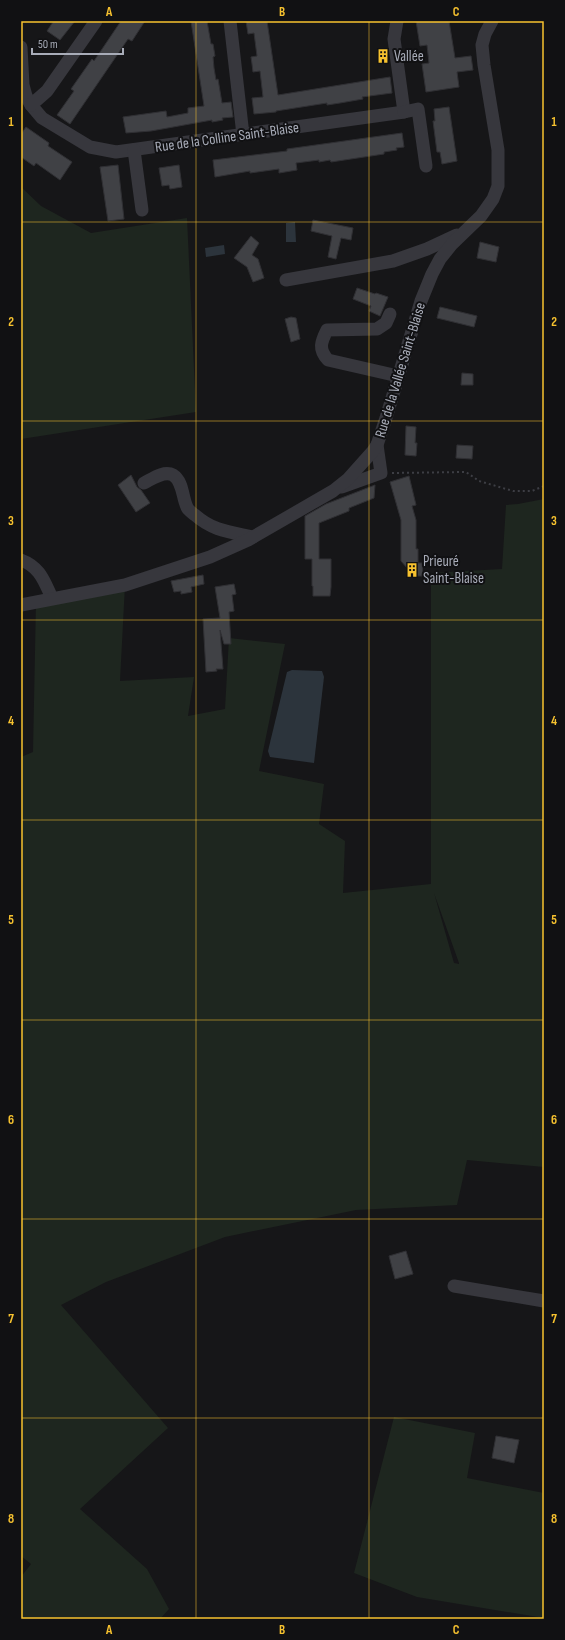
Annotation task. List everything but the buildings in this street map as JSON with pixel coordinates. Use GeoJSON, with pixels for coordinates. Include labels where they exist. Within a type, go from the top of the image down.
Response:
{"type":"FeatureCollection","features":[{"type":"Feature","properties":{"kind":"street"},"geometry":{"type":"LineString","coordinates":[[31,105],[47,91],[96,21]]}},
{"type":"Feature","properties":{"kind":"street"},"geometry":{"type":"LineString","coordinates":[[230,21],[243,135]]}},
{"type":"Feature","properties":{"kind":"street"},"geometry":{"type":"LineString","coordinates":[[397,21],[394,39],[404,112]]}},
{"type":"Feature","properties":{"kind":"street","name":"Rue de la Vallée Saint-Blaise"},"geometry":{"type":"LineString","coordinates":[[21,605],[124,584],[210,557],[253,537],[333,491],[348,479],[377,445],[421,301],[432,274],[444,254],[481,216],[493,199],[498,186],[498,150],[482,45],[485,34],[492,21]]}},
{"type":"Feature","properties":{"kind":"street","name":"Rue de la Colline Saint-Blaise"},"geometry":{"type":"LineString","coordinates":[[21,47],[23,85],[31,105],[42,118],[90,147],[116,152],[134,150],[418,109],[426,166]]}},
{"type":"Feature","properties":{"kind":"street"},"geometry":{"type":"LineString","coordinates":[[134,150],[142,210]]}},
{"type":"Feature","properties":{"kind":"street"},"geometry":{"type":"LineString","coordinates":[[286,280],[393,261],[427,249],[465,232]]}},
{"type":"Feature","properties":{"kind":"street"},"geometry":{"type":"LineString","coordinates":[[390,314],[386,323],[377,329],[327,330],[321,342],[322,354],[328,360],[398,376]]}},
{"type":"Feature","properties":{"kind":"street"},"geometry":{"type":"LineString","coordinates":[[333,491],[381,473],[377,445]]}},
{"type":"Feature","properties":{"kind":"street"},"geometry":{"type":"LineString","coordinates":[[144,483],[157,476],[166,474],[173,475],[179,483],[188,509],[205,524],[218,530],[253,537]]}},
{"type":"Feature","properties":{"kind":"street"},"geometry":{"type":"LineString","coordinates":[[21,560],[31,564],[40,574],[52,598]]}},
{"type":"Feature","properties":{"kind":"street"},"geometry":{"type":"LineString","coordinates":[[454,1286],[544,1301]]}},
{"type":"Feature","properties":{"kind":"path"},"geometry":{"type":"LineString","coordinates":[[381,473],[466,472],[479,480],[513,491],[532,491],[544,486]]}},
{"type":"Feature","properties":{"kind":"shaded area"},"geometry":{"type":"Polygon","coordinates":[[[21,187],[41,206],[91,233],[187,218],[196,412],[21,439],[21,187]]]}},
{"type":"Feature","properties":{"kind":"shaded area"},"geometry":{"type":"Polygon","coordinates":[[[295,222],[296,242],[286,242],[286,223],[295,222]]]}},
{"type":"Feature","properties":{"kind":"shaded area"},"geometry":{"type":"Polygon","coordinates":[[[224,245],[225,254],[206,257],[205,248],[224,245]]]}},
{"type":"Feature","properties":{"kind":"shaded area"},"geometry":{"type":"Polygon","coordinates":[[[544,499],[544,1167],[467,1160],[457,1205],[356,1210],[225,1237],[106,1282],[61,1305],[168,1428],[80,1509],[147,1569],[169,1609],[160,1619],[21,1619],[21,1577],[31,1564],[21,1556],[21,903],[23,886],[21,871],[21,757],[33,752],[36,601],[125,585],[120,681],[194,677],[188,716],[225,709],[229,638],[285,644],[259,771],[324,784],[319,824],[345,841],[343,893],[431,884],[431,573],[502,569],[506,505],[544,499]],[[434,893],[454,963],[459,963],[434,893]]]}},
{"type":"Feature","properties":{"kind":"shaded area"},"geometry":{"type":"Polygon","coordinates":[[[292,670],[322,671],[324,677],[314,763],[270,757],[268,751],[287,672],[292,670]]]}},
{"type":"Feature","properties":{"kind":"shaded area"},"geometry":{"type":"Polygon","coordinates":[[[394,1417],[475,1433],[467,1478],[544,1493],[544,1618],[417,1597],[354,1573],[394,1417]]]}},
{"type":"Feature","properties":{"kind":"place","name":"Vallée"},"geometry":{"type":"Point","coordinates":[383,56]}},
{"type":"Feature","properties":{"kind":"place","name":"Prieuré Saint-Blaise"},"geometry":{"type":"Point","coordinates":[412,570]}}]}
